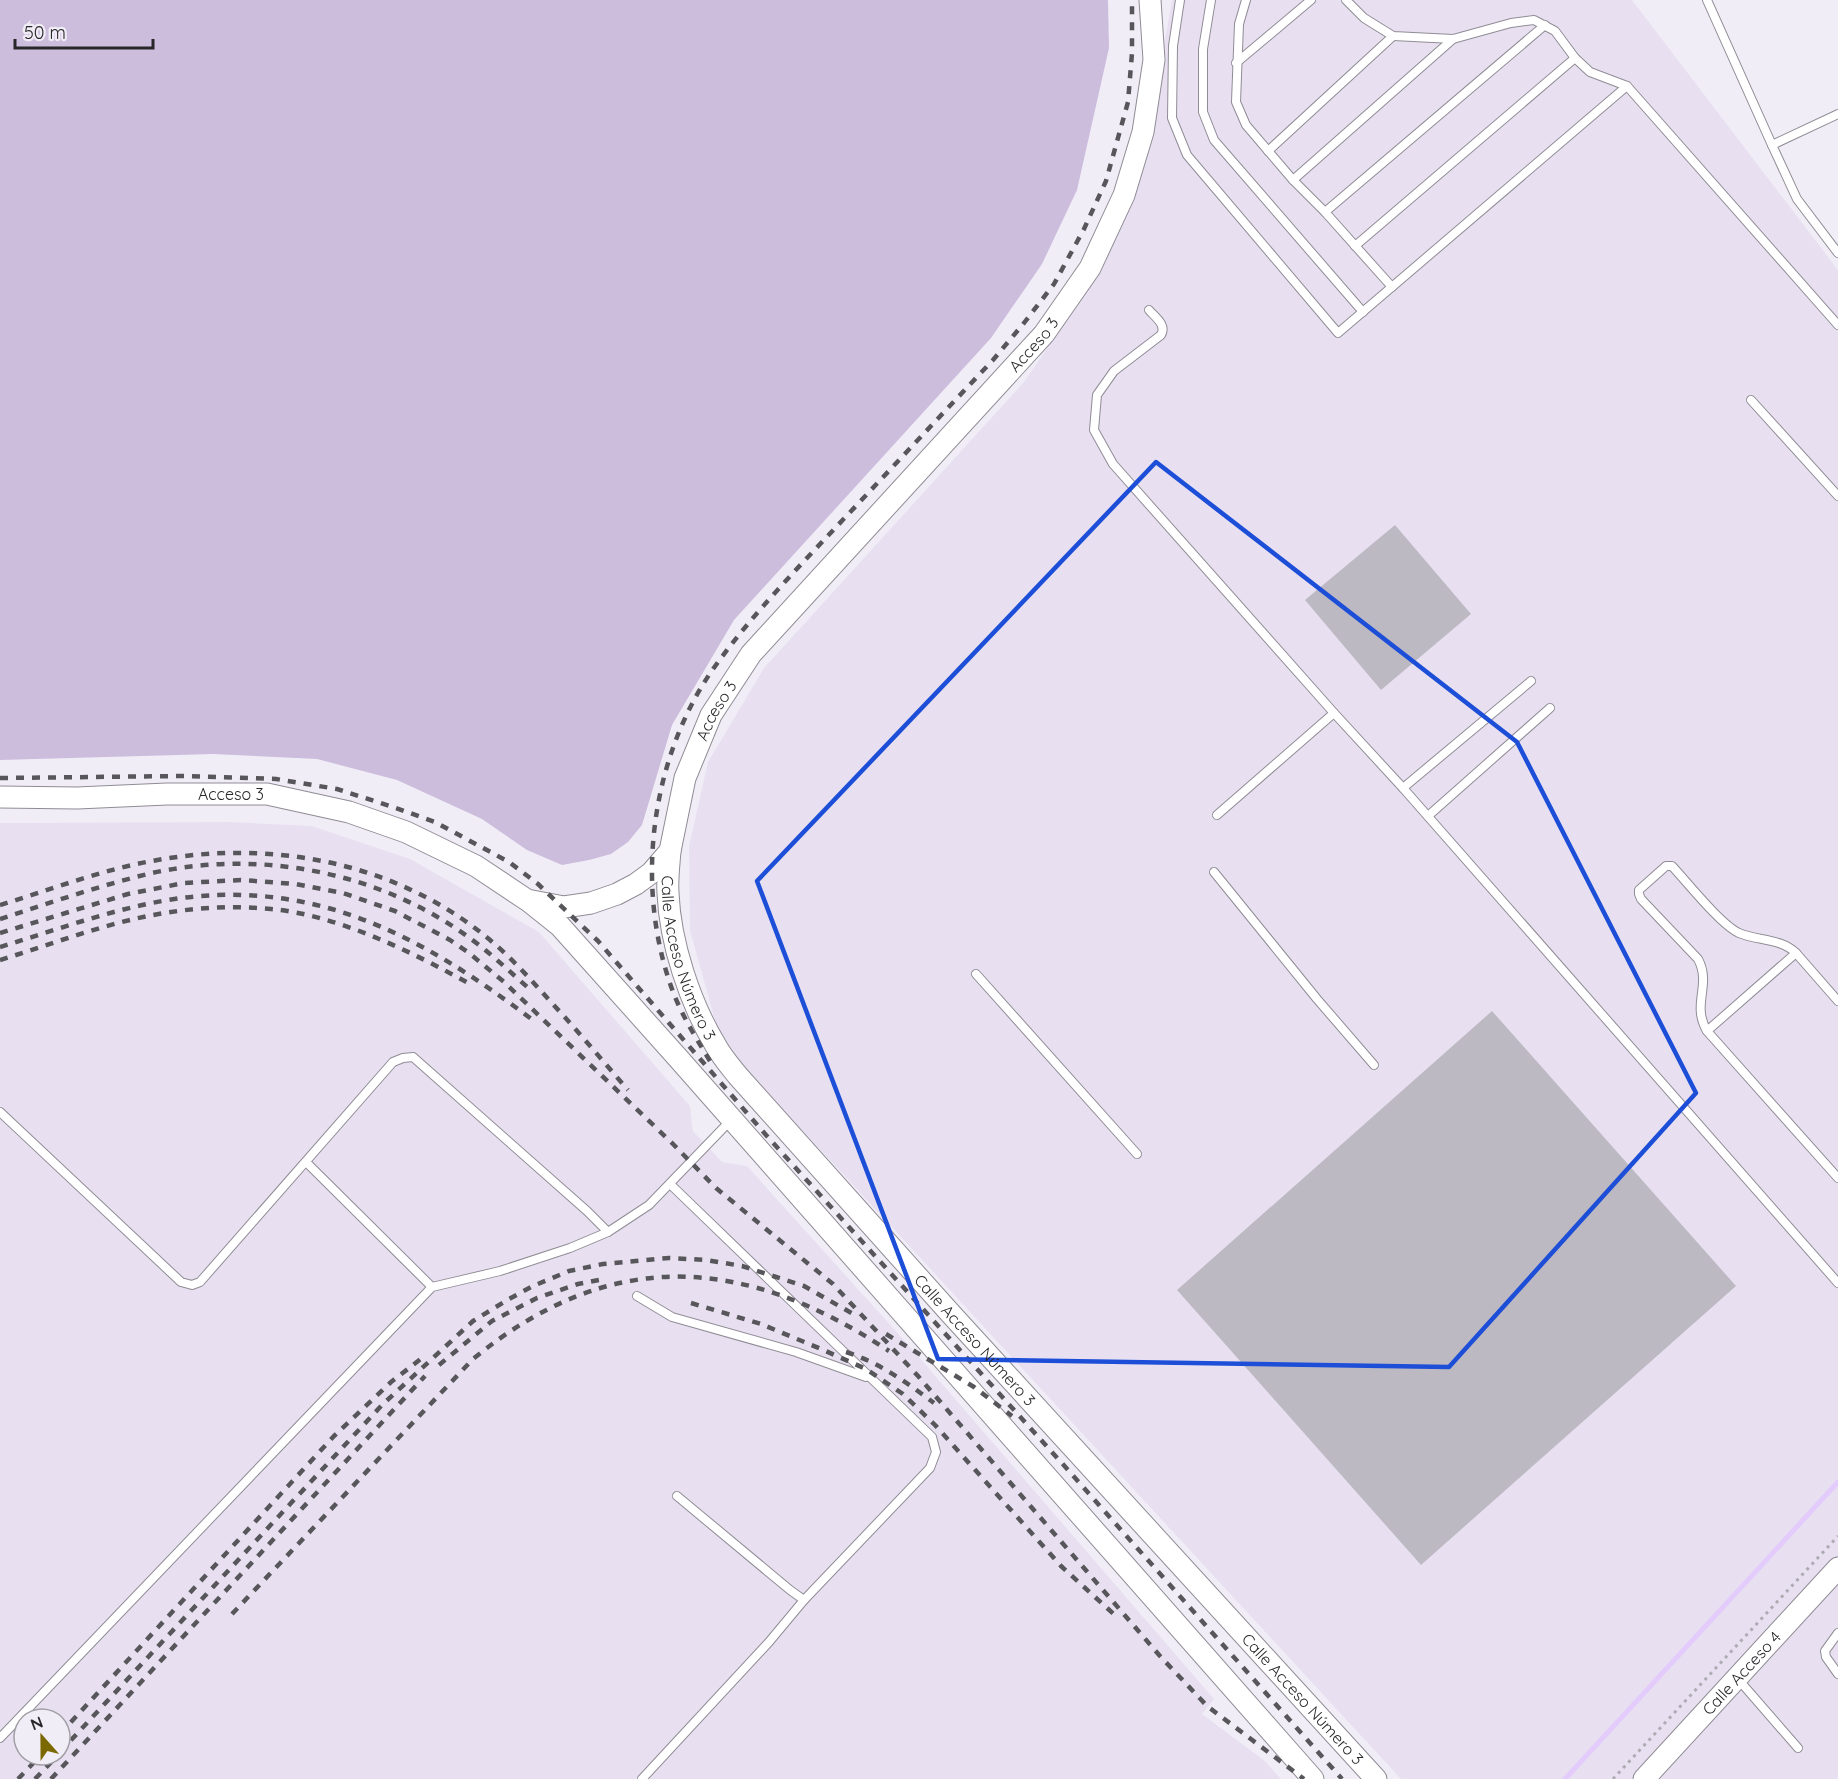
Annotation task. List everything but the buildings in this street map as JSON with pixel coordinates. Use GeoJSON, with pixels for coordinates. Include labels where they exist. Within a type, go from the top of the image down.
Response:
{"type":"FeatureCollection","features":[{"type":"Feature","properties":{"kind":"street","name":"Acceso 3"},"geometry":{"type":"LineString","coordinates":[[0,797],[77,798],[166,794],[267,794],[349,812],[406,832],[476,866],[527,900],[564,907],[591,903],[617,894],[636,884],[651,873],[670,851],[685,778],[711,715],[751,654],[1044,334],[1090,268],[1124,195],[1143,132],[1154,60],[1150,0]]}},
{"type":"Feature","properties":{"kind":"street","name":"Calle Acceso Número 3"},"geometry":{"type":"LineString","coordinates":[[670,851],[668,892],[674,935],[688,985],[699,1014],[712,1038],[738,1076],[951,1314],[1376,1779]]}},
{"type":"Feature","properties":{"kind":"street"},"geometry":{"type":"LineString","coordinates":[[527,900],[560,926],[1313,1779]]}},
{"type":"Feature","properties":{"kind":"street","name":"Calle Acceso 4"},"geometry":{"type":"LineString","coordinates":[[1644,1779],[1838,1568]]}},
{"type":"Feature","properties":{"kind":"lane"},"geometry":{"type":"LineString","coordinates":[[1180,0],[1173,46],[1173,118],[1187,155],[1338,333],[1627,86]]}},
{"type":"Feature","properties":{"kind":"lane"},"geometry":{"type":"LineString","coordinates":[[1211,0],[1203,49],[1203,112],[1214,140],[1363,312]]}},
{"type":"Feature","properties":{"kind":"lane"},"geometry":{"type":"LineString","coordinates":[[1246,0],[1239,24],[1236,102],[1246,124],[1293,180],[1325,212],[1392,288]]}},
{"type":"Feature","properties":{"kind":"lane"},"geometry":{"type":"LineString","coordinates":[[1236,63],[1311,0]]}},
{"type":"Feature","properties":{"kind":"lane"},"geometry":{"type":"LineString","coordinates":[[1346,0],[1364,18],[1393,36],[1453,39],[1511,23],[1534,20],[1555,31],[1575,58],[1590,72],[1627,86],[1838,325]]}},
{"type":"Feature","properties":{"kind":"lane"},"geometry":{"type":"LineString","coordinates":[[1707,0],[1797,199],[1838,253]]}},
{"type":"Feature","properties":{"kind":"lane"},"geometry":{"type":"LineString","coordinates":[[1325,212],[1545,25]]}},
{"type":"Feature","properties":{"kind":"lane"},"geometry":{"type":"LineString","coordinates":[[1268,151],[1393,36]]}},
{"type":"Feature","properties":{"kind":"lane"},"geometry":{"type":"LineString","coordinates":[[1293,180],[1453,39]]}},
{"type":"Feature","properties":{"kind":"lane"},"geometry":{"type":"LineString","coordinates":[[1355,246],[1575,58]]}},
{"type":"Feature","properties":{"kind":"lane"},"geometry":{"type":"LineString","coordinates":[[1772,145],[1838,114]]}},
{"type":"Feature","properties":{"kind":"lane"},"geometry":{"type":"LineString","coordinates":[[1149,310],[1163,326],[1161,335],[1114,371],[1096,395],[1094,430],[1113,464],[1428,816],[1838,1283]]}},
{"type":"Feature","properties":{"kind":"lane"},"geometry":{"type":"LineString","coordinates":[[1751,400],[1838,496]]}},
{"type":"Feature","properties":{"kind":"lane"},"geometry":{"type":"LineString","coordinates":[[1403,788],[1531,681]]}},
{"type":"Feature","properties":{"kind":"lane"},"geometry":{"type":"LineString","coordinates":[[1428,816],[1550,708]]}},
{"type":"Feature","properties":{"kind":"lane"},"geometry":{"type":"LineString","coordinates":[[1217,815],[1334,713]]}},
{"type":"Feature","properties":{"kind":"lane"},"geometry":{"type":"LineString","coordinates":[[1838,1001],[1796,953],[1784,944],[1739,933],[1725,923],[1672,866],[1666,866],[1639,890],[1641,899],[1698,959],[1703,968],[1704,977],[1699,1010],[1707,1031],[1838,1178]]}},
{"type":"Feature","properties":{"kind":"lane"},"geometry":{"type":"LineString","coordinates":[[1214,872],[1374,1065]]}},
{"type":"Feature","properties":{"kind":"lane"},"geometry":{"type":"LineString","coordinates":[[1707,1031],[1768,975],[1796,953]]}},
{"type":"Feature","properties":{"kind":"lane"},"geometry":{"type":"LineString","coordinates":[[976,974],[1137,1154]]}},
{"type":"Feature","properties":{"kind":"lane"},"geometry":{"type":"LineString","coordinates":[[0,1112],[181,1282],[192,1285],[200,1282],[393,1062],[403,1058],[413,1058],[608,1232]]}},
{"type":"Feature","properties":{"kind":"lane"},"geometry":{"type":"LineString","coordinates":[[0,1738],[432,1287],[510,1268],[570,1248],[608,1232],[649,1205],[732,1119]]}},
{"type":"Feature","properties":{"kind":"lane"},"geometry":{"type":"LineString","coordinates":[[306,1162],[432,1287]]}},
{"type":"Feature","properties":{"kind":"lane"},"geometry":{"type":"LineString","coordinates":[[642,1779],[769,1642],[804,1599],[930,1468],[936,1452],[932,1437],[670,1184]]}},
{"type":"Feature","properties":{"kind":"lane"},"geometry":{"type":"LineString","coordinates":[[636,1296],[672,1317],[796,1353],[870,1378]]}},
{"type":"Feature","properties":{"kind":"lane"},"geometry":{"type":"LineString","coordinates":[[677,1496],[790,1590],[804,1599]]}},
{"type":"Feature","properties":{"kind":"lane"},"geometry":{"type":"LineString","coordinates":[[1838,1633],[1825,1650],[1826,1657],[1838,1674]]}},
{"type":"Feature","properties":{"kind":"lane"},"geometry":{"type":"LineString","coordinates":[[1737,1678],[1798,1748]]}},
{"type":"Feature","properties":{"kind":"path"},"geometry":{"type":"LineString","coordinates":[[1613,1779],[1838,1536]]}},
{"type":"Feature","properties":{"kind":"highlighted area"},"geometry":{"type":"Polygon","coordinates":[[[1156,462],[1517,742],[1696,1093],[1449,1367],[938,1359],[757,881],[1156,462]]]}},
{"type":"Feature","properties":{"kind":"shaded area"},"geometry":{"type":"Polygon","coordinates":[[[0,0],[1108,0],[1109,48],[1077,190],[1042,264],[991,338],[734,620],[672,725],[642,825],[628,842],[611,854],[562,865],[527,850],[482,819],[397,780],[317,759],[213,754],[0,760],[0,0]]]}},
{"type":"Feature","properties":{"kind":"shaded area"},"geometry":{"type":"Polygon","coordinates":[[[1172,0],[1632,0],[1838,270],[1838,1779],[1401,1779],[721,1042],[690,931],[689,846],[708,762],[764,668],[1024,382],[1099,272],[1147,140],[1172,0]]]}},
{"type":"Feature","properties":{"kind":"shaded area"},"geometry":{"type":"Polygon","coordinates":[[[230,822],[312,826],[410,859],[539,932],[690,1106],[693,1131],[722,1162],[747,1166],[912,1349],[1214,1699],[1202,1714],[1265,1761],[1281,1779],[0,1779],[0,823],[230,822]]]}},
{"type":"Feature","properties":{"kind":"waterway"},"geometry":{"type":"LineString","coordinates":[[1565,1779],[1838,1482]]}},
{"type":"Feature","properties":{"kind":"railway"},"geometry":{"type":"LineString","coordinates":[[710,1061],[684,1017],[672,989],[661,950],[654,909],[652,868],[655,826],[662,785],[674,745],[690,707],[711,672],[740,633],[788,578],[993,360],[1054,284],[1084,229],[1106,181],[1128,102],[1132,53],[1132,0]]}},
{"type":"Feature","properties":{"kind":"railway"},"geometry":{"type":"LineString","coordinates":[[0,778],[184,776],[276,779],[337,789],[435,822],[509,862],[538,884],[598,941],[766,1135],[1060,1461],[1342,1779]]}},
{"type":"Feature","properties":{"kind":"railway"},"geometry":{"type":"LineString","coordinates":[[0,905],[114,870],[152,861],[198,855],[244,853],[290,856],[335,864],[379,877],[421,894],[460,918],[497,946],[580,1034],[628,1090]]}},
{"type":"Feature","properties":{"kind":"railway"},"geometry":{"type":"LineString","coordinates":[[0,919],[152,873],[194,866],[235,864],[277,866],[319,872],[359,882],[398,897],[436,916],[471,939],[533,992]]}},
{"type":"Feature","properties":{"kind":"railway"},"geometry":{"type":"LineString","coordinates":[[0,933],[128,894],[184,883],[241,880],[296,884],[343,893],[395,911],[450,940],[504,982],[716,1188],[833,1284],[918,1376],[1160,1656],[1207,1706],[1304,1779]]}},
{"type":"Feature","properties":{"kind":"railway"},"geometry":{"type":"LineString","coordinates":[[0,947],[101,916],[162,901],[216,895],[267,897],[315,905],[361,919],[405,938],[448,962],[534,1021]]}},
{"type":"Feature","properties":{"kind":"railway"},"geometry":{"type":"LineString","coordinates":[[0,960],[129,920],[178,911],[240,907],[296,913],[348,927],[399,948],[470,984]]}},
{"type":"Feature","properties":{"kind":"railway"},"geometry":{"type":"LineString","coordinates":[[72,1739],[382,1405],[473,1321],[533,1286],[569,1271],[603,1264],[669,1258],[706,1260],[742,1266],[804,1286],[855,1315]]}},
{"type":"Feature","properties":{"kind":"railway"},"geometry":{"type":"LineString","coordinates":[[232,1614],[473,1359],[525,1322],[576,1297],[627,1281],[678,1277],[730,1282],[782,1296],[835,1319],[889,1351]]}},
{"type":"Feature","properties":{"kind":"railway"},"geometry":{"type":"LineString","coordinates":[[439,1365],[492,1321],[537,1298],[578,1284],[604,1279]]}},
{"type":"Feature","properties":{"kind":"railway"},"geometry":{"type":"LineString","coordinates":[[691,1303],[761,1324],[821,1349],[866,1369],[903,1394],[935,1425],[1061,1566],[1118,1618]]}},
{"type":"Feature","properties":{"kind":"railway"},"geometry":{"type":"LineString","coordinates":[[886,1334],[974,1387],[1012,1416]]}},
{"type":"Feature","properties":{"kind":"railway"},"geometry":{"type":"LineString","coordinates":[[846,1352],[881,1367],[934,1403]]}},
{"type":"Feature","properties":{"kind":"railway"},"geometry":{"type":"LineString","coordinates":[[72,1721],[334,1436],[391,1382],[422,1358]]}},
{"type":"Feature","properties":{"kind":"railway"},"geometry":{"type":"LineString","coordinates":[[51,1779],[425,1376]]}},
{"type":"Feature","properties":{"kind":"railway"},"geometry":{"type":"LineString","coordinates":[[18,1779],[30,1767]]}},
{"type":"Feature","properties":{"kind":"railway"},"geometry":{"type":"LineString","coordinates":[[35,1779],[46,1767]]}}]}
